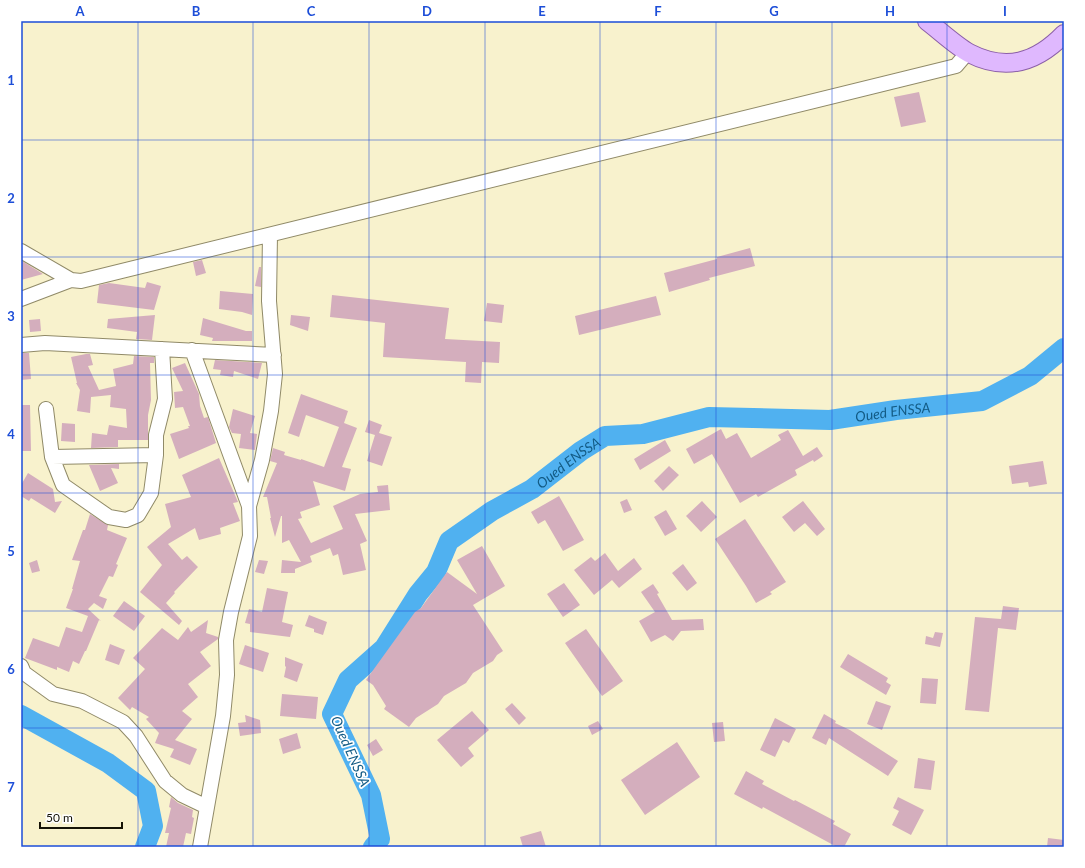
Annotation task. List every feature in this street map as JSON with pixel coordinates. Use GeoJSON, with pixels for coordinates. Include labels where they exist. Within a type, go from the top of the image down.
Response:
{"type":"FeatureCollection","features":[{"type":"Feature","properties":{"kind":"main road"},"geometry":{"type":"LineString","coordinates":[[927,21],[968,52],[1003,64],[1022,62],[1039,55],[1056,43],[1064,34]]}},
{"type":"Feature","properties":{"kind":"street"},"geometry":{"type":"LineString","coordinates":[[21,251],[71,280],[81,281],[92,279],[956,66],[968,52]]}},
{"type":"Feature","properties":{"kind":"street"},"geometry":{"type":"LineString","coordinates":[[200,847],[223,716],[227,675],[226,640],[231,612],[250,536],[249,506],[262,460],[271,411],[275,374],[269,301],[270,235]]}},
{"type":"Feature","properties":{"kind":"street"},"geometry":{"type":"LineString","coordinates":[[21,299],[71,280]]}},
{"type":"Feature","properties":{"kind":"street"},"geometry":{"type":"LineString","coordinates":[[21,345],[45,343],[274,355]]}},
{"type":"Feature","properties":{"kind":"street"},"geometry":{"type":"LineString","coordinates":[[46,410],[52,457],[63,485],[109,517],[126,520],[138,515],[151,493],[156,455],[156,435],[165,399],[162,349]]}},
{"type":"Feature","properties":{"kind":"street"},"geometry":{"type":"LineString","coordinates":[[192,350],[249,506]]}},
{"type":"Feature","properties":{"kind":"street"},"geometry":{"type":"LineString","coordinates":[[52,457],[156,455]]}},
{"type":"Feature","properties":{"kind":"street"},"geometry":{"type":"LineString","coordinates":[[21,666],[24,673],[53,694],[82,701],[123,722],[136,736],[165,781],[182,795],[207,807]]}},
{"type":"Feature","properties":{"kind":"building"},"geometry":{"type":"Polygon","coordinates":[[[919,92],[926,122],[901,127],[894,97],[919,92]]]}},
{"type":"Feature","properties":{"kind":"building"},"geometry":{"type":"Polygon","coordinates":[[[750,248],[755,266],[709,278],[710,280],[669,292],[664,273],[717,259],[717,257],[750,248]]]}},
{"type":"Feature","properties":{"kind":"building"},"geometry":{"type":"Polygon","coordinates":[[[202,260],[206,273],[196,276],[193,262],[202,260]]]}},
{"type":"Feature","properties":{"kind":"building"},"geometry":{"type":"Polygon","coordinates":[[[22,261],[43,274],[21,280],[22,261]]]}},
{"type":"Feature","properties":{"kind":"building"},"geometry":{"type":"Polygon","coordinates":[[[259,267],[261,267],[261,287],[255,286],[259,267]]]}},
{"type":"Feature","properties":{"kind":"building"},"geometry":{"type":"Polygon","coordinates":[[[147,282],[161,286],[154,310],[97,303],[99,285],[109,283],[145,288],[147,282]]]}},
{"type":"Feature","properties":{"kind":"building"},"geometry":{"type":"Polygon","coordinates":[[[220,291],[253,294],[252,315],[219,309],[220,291]]]}},
{"type":"Feature","properties":{"kind":"building"},"geometry":{"type":"Polygon","coordinates":[[[332,295],[449,308],[445,339],[500,342],[499,363],[482,362],[481,383],[465,382],[466,362],[383,357],[385,323],[330,317],[332,295]]]}},
{"type":"Feature","properties":{"kind":"building"},"geometry":{"type":"Polygon","coordinates":[[[656,296],[661,315],[579,335],[575,316],[656,296]]]}},
{"type":"Feature","properties":{"kind":"building"},"geometry":{"type":"Polygon","coordinates":[[[487,303],[504,305],[502,323],[484,321],[487,303]]]}},
{"type":"Feature","properties":{"kind":"building"},"geometry":{"type":"Polygon","coordinates":[[[155,315],[152,340],[136,339],[137,332],[107,328],[108,319],[155,315]]]}},
{"type":"Feature","properties":{"kind":"building"},"geometry":{"type":"Polygon","coordinates":[[[291,315],[310,317],[308,331],[290,325],[291,315]]]}},
{"type":"Feature","properties":{"kind":"building"},"geometry":{"type":"Polygon","coordinates":[[[203,318],[246,331],[252,331],[252,341],[212,341],[213,338],[200,335],[203,318]]]}},
{"type":"Feature","properties":{"kind":"building"},"geometry":{"type":"Polygon","coordinates":[[[40,319],[41,331],[30,332],[29,320],[40,319]]]}},
{"type":"Feature","properties":{"kind":"building"},"geometry":{"type":"Polygon","coordinates":[[[21,353],[29,353],[31,379],[21,380],[21,353]]]}},
{"type":"Feature","properties":{"kind":"building"},"geometry":{"type":"Polygon","coordinates":[[[90,354],[93,365],[88,366],[99,390],[116,386],[113,369],[133,364],[134,356],[154,357],[154,363],[150,363],[151,400],[148,415],[148,440],[118,440],[118,447],[91,448],[92,433],[107,435],[109,425],[127,428],[126,409],[110,407],[111,395],[91,397],[90,413],[77,411],[80,390],[76,383],[71,357],[90,354]]]}},
{"type":"Feature","properties":{"kind":"building"},"geometry":{"type":"Polygon","coordinates":[[[215,360],[262,363],[258,379],[234,371],[233,377],[220,375],[221,370],[213,369],[215,360]]]}},
{"type":"Feature","properties":{"kind":"building"},"geometry":{"type":"Polygon","coordinates":[[[185,363],[199,394],[200,406],[204,418],[208,417],[216,443],[179,459],[170,434],[189,428],[188,426],[190,426],[183,407],[175,408],[174,392],[183,391],[172,368],[185,363]]]}},
{"type":"Feature","properties":{"kind":"building"},"geometry":{"type":"Polygon","coordinates":[[[301,394],[348,411],[344,423],[357,428],[342,467],[351,469],[345,491],[313,481],[320,505],[300,512],[302,518],[298,519],[311,543],[343,529],[333,506],[360,494],[378,492],[377,486],[388,485],[390,510],[355,514],[367,541],[360,544],[366,570],[343,575],[338,554],[333,556],[330,548],[310,556],[312,562],[295,569],[295,573],[281,573],[282,560],[301,562],[289,540],[282,543],[282,516],[275,537],[267,497],[263,497],[277,463],[270,461],[273,448],[285,452],[284,455],[324,467],[339,427],[306,415],[299,437],[288,433],[301,394]]]}},
{"type":"Feature","properties":{"kind":"building"},"geometry":{"type":"Polygon","coordinates":[[[21,405],[30,405],[31,451],[21,451],[21,405]]]}},
{"type":"Feature","properties":{"kind":"building"},"geometry":{"type":"Polygon","coordinates":[[[233,409],[255,416],[250,433],[257,434],[255,450],[239,448],[241,434],[232,433],[229,427],[233,409]]]}},
{"type":"Feature","properties":{"kind":"building"},"geometry":{"type":"Polygon","coordinates":[[[369,420],[382,425],[379,433],[392,437],[382,466],[367,461],[375,435],[365,432],[369,420]]]}},
{"type":"Feature","properties":{"kind":"building"},"geometry":{"type":"Polygon","coordinates":[[[62,423],[75,424],[75,442],[61,441],[62,423]]]}},
{"type":"Feature","properties":{"kind":"building"},"geometry":{"type":"Polygon","coordinates":[[[721,429],[726,439],[737,433],[751,458],[781,440],[778,435],[788,430],[803,456],[817,447],[823,456],[814,462],[813,460],[795,470],[797,475],[758,497],[756,494],[740,503],[712,454],[694,464],[686,449],[721,429]]]}},
{"type":"Feature","properties":{"kind":"building"},"geometry":{"type":"Polygon","coordinates":[[[665,440],[671,451],[640,470],[634,459],[665,440]]]}},
{"type":"Feature","properties":{"kind":"building"},"geometry":{"type":"Polygon","coordinates":[[[219,458],[238,502],[233,503],[240,521],[220,528],[221,534],[199,540],[195,528],[168,544],[182,560],[187,556],[198,567],[174,592],[175,593],[166,603],[182,621],[179,625],[140,592],[162,565],[147,547],[171,527],[165,504],[191,497],[182,475],[219,458]]]}},
{"type":"Feature","properties":{"kind":"building"},"geometry":{"type":"Polygon","coordinates":[[[1043,461],[1047,484],[1029,487],[1028,482],[1012,484],[1009,466],[1043,461]]]}},
{"type":"Feature","properties":{"kind":"building"},"geometry":{"type":"Polygon","coordinates":[[[119,464],[119,469],[111,468],[118,483],[100,491],[89,465],[119,464]]]}},
{"type":"Feature","properties":{"kind":"building"},"geometry":{"type":"Polygon","coordinates":[[[669,466],[679,475],[663,491],[654,481],[669,466]]]}},
{"type":"Feature","properties":{"kind":"building"},"geometry":{"type":"Polygon","coordinates":[[[28,473],[53,489],[55,502],[62,501],[55,513],[31,498],[29,501],[21,496],[21,485],[28,473]]]}},
{"type":"Feature","properties":{"kind":"building"},"geometry":{"type":"Polygon","coordinates":[[[559,496],[584,540],[563,551],[545,520],[538,524],[531,512],[559,496]]]}},
{"type":"Feature","properties":{"kind":"building"},"geometry":{"type":"Polygon","coordinates":[[[627,499],[632,510],[624,513],[620,502],[627,499]]]}},
{"type":"Feature","properties":{"kind":"building"},"geometry":{"type":"Polygon","coordinates":[[[702,501],[717,517],[701,532],[686,516],[702,501]]]}},
{"type":"Feature","properties":{"kind":"building"},"geometry":{"type":"Polygon","coordinates":[[[803,501],[825,529],[817,536],[805,523],[794,532],[782,517],[803,501]]]}},
{"type":"Feature","properties":{"kind":"building"},"geometry":{"type":"Polygon","coordinates":[[[666,510],[677,529],[665,536],[654,517],[666,510]]]}},
{"type":"Feature","properties":{"kind":"building"},"geometry":{"type":"Polygon","coordinates":[[[90,514],[108,525],[107,530],[127,538],[116,564],[118,565],[113,577],[109,576],[99,596],[107,599],[103,609],[94,603],[88,609],[101,621],[99,620],[86,651],[79,664],[73,661],[69,672],[57,667],[57,670],[25,658],[33,638],[59,647],[66,627],[82,632],[88,616],[66,608],[73,589],[80,561],[72,560],[90,514]]]}},
{"type":"Feature","properties":{"kind":"building"},"geometry":{"type":"Polygon","coordinates":[[[745,519],[786,582],[770,592],[772,594],[756,603],[715,539],[745,519]]]}},
{"type":"Feature","properties":{"kind":"building"},"geometry":{"type":"Polygon","coordinates":[[[482,546],[505,586],[473,605],[503,651],[497,655],[493,661],[473,673],[466,683],[444,696],[438,704],[416,718],[409,727],[384,709],[386,706],[373,685],[366,680],[415,612],[421,608],[447,572],[477,594],[457,560],[482,546]]]}},
{"type":"Feature","properties":{"kind":"building"},"geometry":{"type":"Polygon","coordinates":[[[605,553],[618,571],[634,558],[642,569],[619,588],[612,580],[594,595],[574,570],[591,557],[595,561],[605,553]]]}},
{"type":"Feature","properties":{"kind":"building"},"geometry":{"type":"Polygon","coordinates":[[[37,560],[40,571],[32,573],[29,563],[37,560]]]}},
{"type":"Feature","properties":{"kind":"building"},"geometry":{"type":"Polygon","coordinates":[[[259,560],[268,561],[264,574],[255,572],[259,560]]]}},
{"type":"Feature","properties":{"kind":"building"},"geometry":{"type":"Polygon","coordinates":[[[683,564],[697,583],[687,591],[672,573],[683,564]]]}},
{"type":"Feature","properties":{"kind":"building"},"geometry":{"type":"Polygon","coordinates":[[[564,583],[580,605],[563,617],[547,594],[564,583]]]}},
{"type":"Feature","properties":{"kind":"building"},"geometry":{"type":"Polygon","coordinates":[[[653,584],[672,620],[703,619],[704,630],[681,631],[673,641],[665,635],[651,642],[639,621],[655,612],[641,592],[653,584]]]}},
{"type":"Feature","properties":{"kind":"building"},"geometry":{"type":"Polygon","coordinates":[[[267,588],[288,592],[282,622],[293,625],[290,637],[250,632],[250,624],[245,623],[249,609],[262,612],[267,588]]]}},
{"type":"Feature","properties":{"kind":"building"},"geometry":{"type":"Polygon","coordinates":[[[124,601],[145,616],[134,631],[113,616],[124,601]]]}},
{"type":"Feature","properties":{"kind":"building"},"geometry":{"type":"Polygon","coordinates":[[[1003,606],[1019,608],[1016,630],[998,628],[989,712],[965,710],[975,617],[1001,619],[1003,606]]]}},
{"type":"Feature","properties":{"kind":"building"},"geometry":{"type":"Polygon","coordinates":[[[309,615],[327,622],[323,635],[314,632],[314,629],[305,626],[309,615]]]}},
{"type":"Feature","properties":{"kind":"building"},"geometry":{"type":"Polygon","coordinates":[[[208,620],[206,633],[218,637],[218,639],[200,652],[211,666],[188,684],[198,697],[182,711],[192,719],[175,740],[197,749],[190,765],[170,757],[174,749],[155,743],[159,733],[146,719],[149,717],[132,707],[130,710],[118,698],[145,669],[133,658],[162,628],[178,640],[188,627],[191,632],[208,620]]]}},
{"type":"Feature","properties":{"kind":"building"},"geometry":{"type":"Polygon","coordinates":[[[586,629],[623,681],[602,696],[565,643],[586,629]]]}},
{"type":"Feature","properties":{"kind":"building"},"geometry":{"type":"Polygon","coordinates":[[[935,632],[943,633],[940,647],[925,644],[926,636],[933,638],[935,632]]]}},
{"type":"Feature","properties":{"kind":"building"},"geometry":{"type":"Polygon","coordinates":[[[110,644],[125,650],[119,665],[105,660],[110,644]]]}},
{"type":"Feature","properties":{"kind":"building"},"geometry":{"type":"Polygon","coordinates":[[[245,645],[269,653],[263,672],[239,664],[245,645]]]}},
{"type":"Feature","properties":{"kind":"building"},"geometry":{"type":"Polygon","coordinates":[[[848,654],[888,678],[886,682],[891,685],[886,695],[840,667],[848,654]]]}},
{"type":"Feature","properties":{"kind":"building"},"geometry":{"type":"Polygon","coordinates":[[[285,657],[303,664],[297,682],[284,677],[286,667],[285,657]]]}},
{"type":"Feature","properties":{"kind":"building"},"geometry":{"type":"Polygon","coordinates":[[[922,678],[938,679],[936,704],[920,703],[922,678]]]}},
{"type":"Feature","properties":{"kind":"building"},"geometry":{"type":"Polygon","coordinates":[[[282,694],[318,697],[316,719],[280,716],[282,694]]]}},
{"type":"Feature","properties":{"kind":"building"},"geometry":{"type":"Polygon","coordinates":[[[876,701],[891,706],[882,730],[867,724],[876,701]]]}},
{"type":"Feature","properties":{"kind":"building"},"geometry":{"type":"Polygon","coordinates":[[[512,703],[526,718],[519,725],[505,709],[512,703]]]}},
{"type":"Feature","properties":{"kind":"building"},"geometry":{"type":"Polygon","coordinates":[[[472,711],[489,730],[468,748],[474,756],[461,767],[437,740],[472,711]]]}},
{"type":"Feature","properties":{"kind":"building"},"geometry":{"type":"Polygon","coordinates":[[[824,714],[836,721],[835,723],[850,730],[898,761],[888,776],[829,738],[826,745],[812,738],[824,714]]]}},
{"type":"Feature","properties":{"kind":"building"},"geometry":{"type":"Polygon","coordinates":[[[245,715],[260,720],[261,733],[240,736],[238,723],[246,722],[245,715]]]}},
{"type":"Feature","properties":{"kind":"building"},"geometry":{"type":"Polygon","coordinates":[[[775,718],[796,729],[789,743],[783,740],[775,757],[760,750],[775,718]]]}},
{"type":"Feature","properties":{"kind":"building"},"geometry":{"type":"Polygon","coordinates":[[[598,721],[603,729],[592,735],[588,726],[598,721]]]}},
{"type":"Feature","properties":{"kind":"building"},"geometry":{"type":"Polygon","coordinates":[[[723,722],[725,741],[714,742],[712,723],[723,722]]]}},
{"type":"Feature","properties":{"kind":"building"},"geometry":{"type":"Polygon","coordinates":[[[297,733],[301,748],[283,754],[279,739],[297,733]]]}},
{"type":"Feature","properties":{"kind":"building"},"geometry":{"type":"Polygon","coordinates":[[[376,739],[383,750],[373,756],[367,745],[376,739]]]}},
{"type":"Feature","properties":{"kind":"building"},"geometry":{"type":"Polygon","coordinates":[[[677,742],[700,777],[645,815],[621,780],[677,742]]]}},
{"type":"Feature","properties":{"kind":"building"},"geometry":{"type":"Polygon","coordinates":[[[918,758],[935,761],[931,790],[914,788],[918,758]]]}},
{"type":"Feature","properties":{"kind":"building"},"geometry":{"type":"Polygon","coordinates":[[[746,771],[764,781],[762,784],[835,821],[833,824],[851,834],[844,847],[837,847],[763,807],[762,809],[734,794],[746,771]]]}},
{"type":"Feature","properties":{"kind":"building"},"geometry":{"type":"Polygon","coordinates":[[[171,797],[178,803],[193,810],[192,817],[194,818],[191,834],[186,833],[183,847],[166,847],[169,833],[165,833],[171,808],[169,807],[171,797]]]}},
{"type":"Feature","properties":{"kind":"building"},"geometry":{"type":"Polygon","coordinates":[[[898,797],[924,810],[911,835],[892,825],[899,811],[893,808],[898,797]]]}},
{"type":"Feature","properties":{"kind":"building"},"geometry":{"type":"Polygon","coordinates":[[[541,831],[546,847],[523,847],[520,837],[541,831]]]}},
{"type":"Feature","properties":{"kind":"building"},"geometry":{"type":"Polygon","coordinates":[[[1048,838],[1064,840],[1064,847],[1047,847],[1048,838]]]}},
{"type":"Feature","properties":{"kind":"waterway","name":"Oued ENSSA"},"geometry":{"type":"LineString","coordinates":[[373,847],[380,839],[371,795],[332,714],[348,680],[384,648],[418,594],[436,572],[449,541],[492,511],[532,489],[581,451],[605,436],[643,434],[709,417],[830,420],[896,410],[982,401],[1030,376],[1064,348]]}},
{"type":"Feature","properties":{"kind":"waterway","name":"Oued ENSSA"},"geometry":{"type":"LineString","coordinates":[[21,715],[108,763],[146,791],[153,826],[145,847]]}}]}
